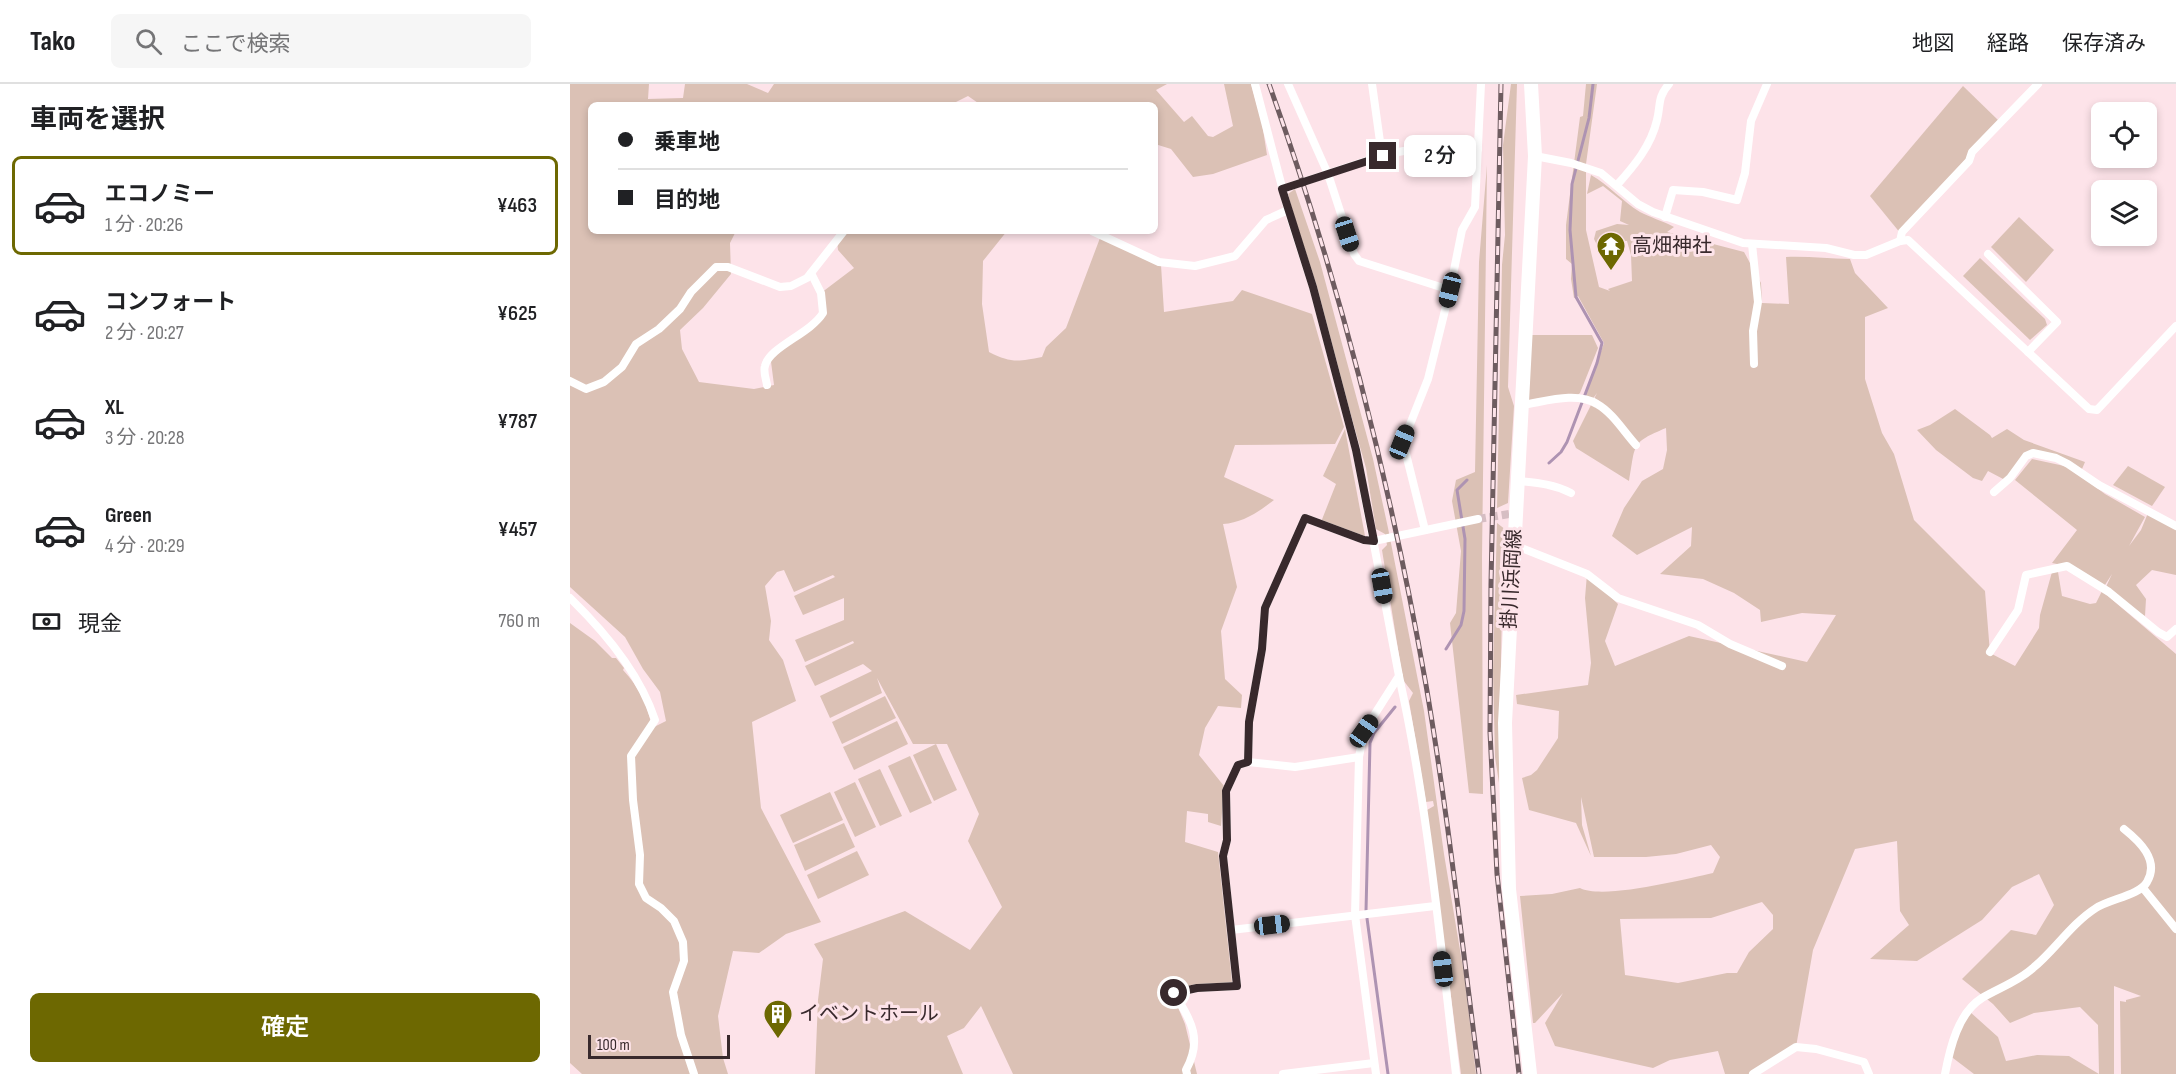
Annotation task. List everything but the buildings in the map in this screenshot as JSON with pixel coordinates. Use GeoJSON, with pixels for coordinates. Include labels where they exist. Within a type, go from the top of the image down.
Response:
{"type":"FeatureCollection","features":[{"type":"Feature","properties":{"kind":"main road","name":"掛川浜岡線"},"geometry":{"type":"LineString","coordinates":[[1530,1074],[1509,889],[1505,723],[1514,545],[1513,513],[1518,482],[1535,156],[1531,84]]}},
{"type":"Feature","properties":{"kind":"street"},"geometry":{"type":"LineString","coordinates":[[1254,84],[1288,210],[1313,287],[1356,450],[1406,705],[1423,806],[1456,1074]]}},
{"type":"Feature","properties":{"kind":"street"},"geometry":{"type":"LineString","coordinates":[[1288,84],[1328,174],[1354,254],[1359,261],[1450,290]]}},
{"type":"Feature","properties":{"kind":"street"},"geometry":{"type":"LineString","coordinates":[[1372,84],[1383,156]]}},
{"type":"Feature","properties":{"kind":"street"},"geometry":{"type":"LineString","coordinates":[[1425,530],[1402,442],[1428,379],[1462,230],[1475,207],[1481,84]]}},
{"type":"Feature","properties":{"kind":"street"},"geometry":{"type":"LineString","coordinates":[[1617,185],[1642,155],[1658,120],[1659,97],[1669,84]]}},
{"type":"Feature","properties":{"kind":"street"},"geometry":{"type":"LineString","coordinates":[[1665,217],[1673,190],[1703,192],[1737,200],[1746,173],[1751,121],[1767,84]]}},
{"type":"Feature","properties":{"kind":"street"},"geometry":{"type":"LineString","coordinates":[[1900,240],[1902,232],[1969,161],[1972,152],[2038,84]]}},
{"type":"Feature","properties":{"kind":"street"},"geometry":{"type":"LineString","coordinates":[[1282,189],[1383,156],[1415,149],[1478,149]]}},
{"type":"Feature","properties":{"kind":"street"},"geometry":{"type":"LineString","coordinates":[[1535,156],[1601,173],[1638,204],[1665,217],[1743,243],[1826,248],[1854,255],[1866,255],[1900,240],[1908,240],[2090,409],[2097,410],[2176,326]]}},
{"type":"Feature","properties":{"kind":"street"},"geometry":{"type":"LineString","coordinates":[[1098,234],[1159,262],[1195,266],[1235,256],[1266,220],[1288,210]]}},
{"type":"Feature","properties":{"kind":"street"},"geometry":{"type":"LineString","coordinates":[[570,381],[586,389],[604,381],[621,367],[636,344],[659,329],[680,309],[691,292],[716,267],[728,267],[780,287],[791,286],[807,278],[842,234]]}},
{"type":"Feature","properties":{"kind":"street"},"geometry":{"type":"LineString","coordinates":[[1752,244],[1758,302],[1753,331],[1754,364]]}},
{"type":"Feature","properties":{"kind":"street"},"geometry":{"type":"LineString","coordinates":[[1989,254],[2057,322],[2028,352]]}},
{"type":"Feature","properties":{"kind":"street"},"geometry":{"type":"LineString","coordinates":[[767,385],[764,367],[770,354],[816,323],[823,313],[821,293],[811,273]]}},
{"type":"Feature","properties":{"kind":"street"},"geometry":{"type":"LineString","coordinates":[[1522,405],[1583,399],[1595,402],[1636,445]]}},
{"type":"Feature","properties":{"kind":"street"},"geometry":{"type":"LineString","coordinates":[[1994,492],[2010,478],[2026,456],[2034,453],[2062,461],[2099,485],[2176,526]]}},
{"type":"Feature","properties":{"kind":"street"},"geometry":{"type":"LineString","coordinates":[[1518,482],[1545,483],[1557,486],[1571,494]]}},
{"type":"Feature","properties":{"kind":"street"},"geometry":{"type":"LineString","coordinates":[[1248,762],[1249,722],[1262,649],[1265,608],[1305,518],[1364,540],[1374,541],[1474,519]]}},
{"type":"Feature","properties":{"kind":"street"},"geometry":{"type":"LineString","coordinates":[[1514,545],[1587,574],[1618,598],[1698,626],[1730,644],[1782,666]]}},
{"type":"Feature","properties":{"kind":"street"},"geometry":{"type":"LineString","coordinates":[[1990,652],[2018,610],[2026,575],[2067,566],[2109,592],[2158,632],[2167,637],[2176,629]]}},
{"type":"Feature","properties":{"kind":"street"},"geometry":{"type":"LineString","coordinates":[[570,598],[588,616],[625,662],[641,686],[655,720],[631,756],[633,800],[640,855],[639,884],[646,898],[674,921],[683,942],[684,961],[673,992],[681,1035],[694,1074]]}},
{"type":"Feature","properties":{"kind":"street"},"geometry":{"type":"LineString","coordinates":[[1376,1074],[1355,915],[1359,758],[1364,731],[1399,676]]}},
{"type":"Feature","properties":{"kind":"street"},"geometry":{"type":"LineString","coordinates":[[1187,1074],[1186,1070],[1194,1056],[1195,1039],[1187,1014],[1174,993],[1197,988],[1237,986],[1223,856],[1227,840],[1226,791],[1238,765],[1248,762],[1295,767],[1359,758]]}},
{"type":"Feature","properties":{"kind":"street"},"geometry":{"type":"LineString","coordinates":[[1945,1074],[1954,1039],[1974,1003],[2028,973],[2096,908],[2143,888],[2151,871],[2150,859],[2144,846],[2124,829]]}},
{"type":"Feature","properties":{"kind":"street"},"geometry":{"type":"LineString","coordinates":[[2143,888],[2176,929]]}},
{"type":"Feature","properties":{"kind":"street"},"geometry":{"type":"LineString","coordinates":[[1231,930],[1435,906]]}},
{"type":"Feature","properties":{"kind":"street"},"geometry":{"type":"LineString","coordinates":[[1753,1074],[1796,1047],[1816,1049],[1864,1062],[1869,1074]]}},
{"type":"Feature","properties":{"kind":"street"},"geometry":{"type":"LineString","coordinates":[[1283,1074],[1374,1063]]}},
{"type":"Feature","properties":{"kind":"shaded area"},"geometry":{"type":"Polygon","coordinates":[[[570,84],[649,84],[648,99],[683,98],[685,84],[747,84],[768,93],[774,84],[1167,84],[1156,90],[1184,122],[1192,116],[1208,136],[1213,137],[1233,126],[1224,84],[1251,84],[1262,123],[1267,155],[1213,174],[1193,177],[1171,149],[1158,145],[1158,102],[977,102],[968,96],[956,102],[588,102],[588,234],[734,234],[730,243],[731,274],[703,308],[680,330],[682,349],[699,382],[754,389],[774,385],[770,354],[823,313],[821,293],[854,268],[838,250],[837,241],[842,234],[1005,234],[983,261],[982,304],[989,352],[1009,360],[1020,361],[1042,357],[1046,347],[1066,328],[1100,238],[1161,265],[1164,312],[1233,301],[1242,290],[1312,314],[1344,427],[1335,444],[1235,445],[1224,477],[1274,500],[1250,516],[1237,522],[1223,524],[1237,587],[1221,631],[1225,679],[1242,695],[1241,708],[1218,706],[1205,728],[1199,755],[1224,786],[1221,826],[1208,822],[1208,814],[1187,811],[1185,842],[1218,852],[1232,982],[1171,991],[1185,1024],[1197,1074],[1013,1074],[981,1006],[964,1028],[947,1036],[963,1074],[815,1074],[818,1000],[823,959],[814,944],[905,911],[970,950],[1002,907],[968,841],[979,814],[947,744],[913,744],[877,678],[882,693],[830,718],[820,696],[872,671],[863,664],[815,686],[805,666],[854,643],[853,641],[805,662],[795,640],[844,620],[844,598],[803,615],[794,596],[835,577],[833,575],[794,592],[784,570],[777,572],[765,586],[771,621],[769,640],[783,660],[796,701],[752,722],[761,808],[821,922],[786,934],[759,953],[733,951],[718,1016],[723,1058],[728,1074],[582,1074],[570,1063],[570,623],[595,641],[612,658],[616,658],[624,668],[623,670],[642,697],[652,728],[666,721],[660,692],[643,669],[625,637],[570,587],[570,84]]]}},
{"type":"Feature","properties":{"kind":"shaded area"},"geometry":{"type":"Polygon","coordinates":[[[1511,84],[1517,84],[1508,387],[1514,406],[1508,503],[1497,508],[1502,265],[1505,235],[1503,145],[1511,84]]]}},
{"type":"Feature","properties":{"kind":"shaded area"},"geometry":{"type":"Polygon","coordinates":[[[1586,84],[1597,84],[1586,164],[1586,230],[1599,287],[1610,291],[1608,289],[1632,281],[1631,255],[1627,241],[1616,241],[1600,251],[1594,239],[1596,231],[1617,224],[1629,225],[1620,221],[1622,201],[1603,186],[1587,194],[1591,175],[1640,212],[1674,227],[1667,232],[1744,252],[1761,283],[1762,303],[1789,304],[1786,257],[1810,257],[1850,259],[1855,273],[1888,308],[1865,317],[1865,379],[1882,433],[1894,454],[1914,520],[1985,591],[1990,653],[2015,666],[2039,628],[2040,615],[2052,572],[2058,572],[2062,596],[2090,604],[2096,603],[2102,591],[2176,654],[2176,1074],[2121,1074],[2120,1001],[2126,1002],[2126,1000],[2141,996],[2114,986],[2114,1074],[2099,1074],[2098,1025],[2080,1007],[2034,1013],[2010,1023],[1993,1004],[1962,979],[2011,930],[2036,935],[2054,905],[2039,874],[2012,887],[1982,920],[1917,961],[1870,959],[1909,925],[1900,911],[1897,841],[1855,849],[1813,950],[1796,1047],[1753,1074],[1725,1074],[1718,1051],[1670,1060],[1653,1068],[1555,1046],[1545,1023],[1563,993],[1533,1023],[1520,896],[1552,894],[1580,888],[1607,892],[1665,884],[1713,873],[1720,857],[1711,845],[1676,854],[1646,857],[1594,857],[1581,797],[1582,825],[1591,856],[1576,823],[1529,810],[1522,778],[1537,770],[1558,738],[1559,711],[1517,704],[1516,695],[1588,685],[1591,663],[1585,598],[1587,574],[1618,604],[1605,641],[1615,666],[1689,636],[1807,662],[1836,615],[1802,613],[1761,622],[1760,610],[1734,593],[1703,579],[1660,574],[1691,546],[1692,527],[1637,555],[1612,536],[1624,508],[1642,481],[1663,469],[1667,450],[1666,428],[1646,437],[1637,446],[1629,481],[1576,448],[1573,441],[1597,393],[1592,400],[1585,397],[1604,343],[1578,296],[1574,298],[1571,279],[1572,264],[1566,259],[1566,225],[1580,117],[1583,116],[1586,84]],[[1762,902],[1711,918],[1620,919],[1625,975],[1678,983],[1737,973],[1749,952],[1773,929],[1773,915],[1762,902]]]}},
{"type":"Feature","properties":{"kind":"shaded area"},"geometry":{"type":"Polygon","coordinates":[[[1963,86],[1999,121],[1901,234],[1870,196],[1963,86]]]}},
{"type":"Feature","properties":{"kind":"shaded area"},"geometry":{"type":"Polygon","coordinates":[[[1487,165],[1482,557],[1483,794],[1469,793],[1450,623],[1456,613],[1461,551],[1452,501],[1456,480],[1475,472],[1479,262],[1487,165]]]}},
{"type":"Feature","properties":{"kind":"shaded area"},"geometry":{"type":"Polygon","coordinates":[[[1295,189],[1320,262],[1373,459],[1388,528],[1424,711],[1464,974],[1476,1074],[1461,1074],[1427,810],[1434,806],[1433,801],[1426,802],[1409,701],[1413,693],[1403,680],[1382,550],[1387,545],[1385,534],[1376,529],[1366,468],[1288,194],[1295,189]]]}},
{"type":"Feature","properties":{"kind":"shaded area"},"geometry":{"type":"Polygon","coordinates":[[[2019,217],[2054,250],[2026,282],[1991,247],[2019,217]]]}},
{"type":"Feature","properties":{"kind":"shaded area"},"geometry":{"type":"Polygon","coordinates":[[[1980,258],[2045,319],[2047,325],[2030,340],[1963,276],[1980,258]]]}},
{"type":"Feature","properties":{"kind":"shaded area"},"geometry":{"type":"Polygon","coordinates":[[[1531,335],[1592,335],[1598,348],[1580,393],[1574,398],[1527,400],[1531,335]]]}},
{"type":"Feature","properties":{"kind":"shaded area"},"geometry":{"type":"Polygon","coordinates":[[[1955,409],[1992,438],[2007,429],[2024,440],[2085,462],[2082,469],[2025,453],[2005,480],[1988,471],[1982,481],[1973,478],[1936,450],[1917,430],[1930,425],[1955,409]]]}},
{"type":"Feature","properties":{"kind":"shaded area"},"geometry":{"type":"Polygon","coordinates":[[[1345,429],[1365,536],[1321,522],[1336,484],[1323,476],[1345,429]]]}},
{"type":"Feature","properties":{"kind":"shaded area"},"geometry":{"type":"Polygon","coordinates":[[[2032,459],[2069,467],[2105,494],[2145,517],[2129,546],[2141,530],[2148,513],[2176,529],[2176,575],[2152,570],[2136,585],[2146,599],[2145,616],[2118,600],[2105,589],[2112,574],[2103,588],[2067,566],[2052,563],[2077,530],[2015,480],[2032,459]]]}},
{"type":"Feature","properties":{"kind":"shaded area"},"geometry":{"type":"Polygon","coordinates":[[[2128,466],[2165,487],[2152,506],[2113,485],[2128,466]]]}},
{"type":"Feature","properties":{"kind":"shaded area"},"geometry":{"type":"Polygon","coordinates":[[[1497,523],[1506,530],[1502,603],[1499,783],[1495,757],[1493,671],[1497,523]]]}},
{"type":"Feature","properties":{"kind":"shaded area"},"geometry":{"type":"Polygon","coordinates":[[[885,696],[896,718],[842,744],[832,722],[885,696]]]}},
{"type":"Feature","properties":{"kind":"shaded area"},"geometry":{"type":"Polygon","coordinates":[[[897,721],[908,744],[854,770],[843,747],[897,721]]]}},
{"type":"Feature","properties":{"kind":"shaded area"},"geometry":{"type":"Polygon","coordinates":[[[936,744],[957,790],[934,801],[913,755],[936,744]]]}},
{"type":"Feature","properties":{"kind":"shaded area"},"geometry":{"type":"Polygon","coordinates":[[[910,756],[932,803],[910,813],[888,766],[910,756]]]}},
{"type":"Feature","properties":{"kind":"shaded area"},"geometry":{"type":"Polygon","coordinates":[[[880,769],[902,816],[880,826],[858,779],[880,769]]]}},
{"type":"Feature","properties":{"kind":"shaded area"},"geometry":{"type":"Polygon","coordinates":[[[855,782],[876,827],[855,837],[834,792],[855,782]]]}},
{"type":"Feature","properties":{"kind":"shaded area"},"geometry":{"type":"Polygon","coordinates":[[[830,792],[843,820],[793,843],[780,815],[830,792]]]}},
{"type":"Feature","properties":{"kind":"shaded area"},"geometry":{"type":"Polygon","coordinates":[[[844,823],[855,847],[805,871],[794,845],[844,823]]]}},
{"type":"Feature","properties":{"kind":"shaded area"},"geometry":{"type":"Polygon","coordinates":[[[857,851],[869,875],[818,899],[807,875],[857,851]]]}},
{"type":"Feature","properties":{"kind":"shaded area"},"geometry":{"type":"Polygon","coordinates":[[[1969,1011],[1998,1037],[2006,1061],[2037,1055],[2069,1056],[2099,1074],[1974,1074],[1949,1055],[1969,1011]]]}},
{"type":"Feature","properties":{"kind":"waterway"},"geometry":{"type":"LineString","coordinates":[[1549,463],[1561,452],[1567,442],[1597,363],[1602,343],[1576,297],[1570,230],[1572,184],[1589,118],[1593,84]]}},
{"type":"Feature","properties":{"kind":"waterway"},"geometry":{"type":"LineString","coordinates":[[1446,649],[1461,625],[1464,611],[1465,539],[1457,490],[1467,480]]}},
{"type":"Feature","properties":{"kind":"waterway"},"geometry":{"type":"LineString","coordinates":[[1388,1074],[1366,911],[1370,743],[1374,733],[1395,707]]}},
{"type":"Feature","properties":{"kind":"tunnel"},"geometry":{"type":"LineString","coordinates":[[1478,519],[1509,514]]}},
{"type":"Feature","properties":{"kind":"railway"},"geometry":{"type":"LineString","coordinates":[[1269,84],[1318,231],[1340,306],[1396,532],[1434,733],[1479,1074]]}},
{"type":"Feature","properties":{"kind":"railway"},"geometry":{"type":"LineString","coordinates":[[1501,84],[1490,732],[1497,874],[1519,1074]]}},
{"type":"Feature","properties":{"kind":"place","name":"高畑神社"},"geometry":{"type":"Point","coordinates":[1611,272]}},
{"type":"Feature","properties":{"kind":"place","name":"イベントホール"},"geometry":{"type":"Point","coordinates":[778,1040]}},
{"type":"Feature","properties":{"kind":"route"},"geometry":{"type":"LineString","coordinates":[[1174,993],[1197,988],[1237,986],[1223,856],[1227,840],[1226,791],[1238,765],[1248,762],[1249,722],[1262,649],[1265,608],[1305,518],[1364,540],[1374,541],[1356,450],[1313,287],[1282,189],[1383,156]]}}]}
